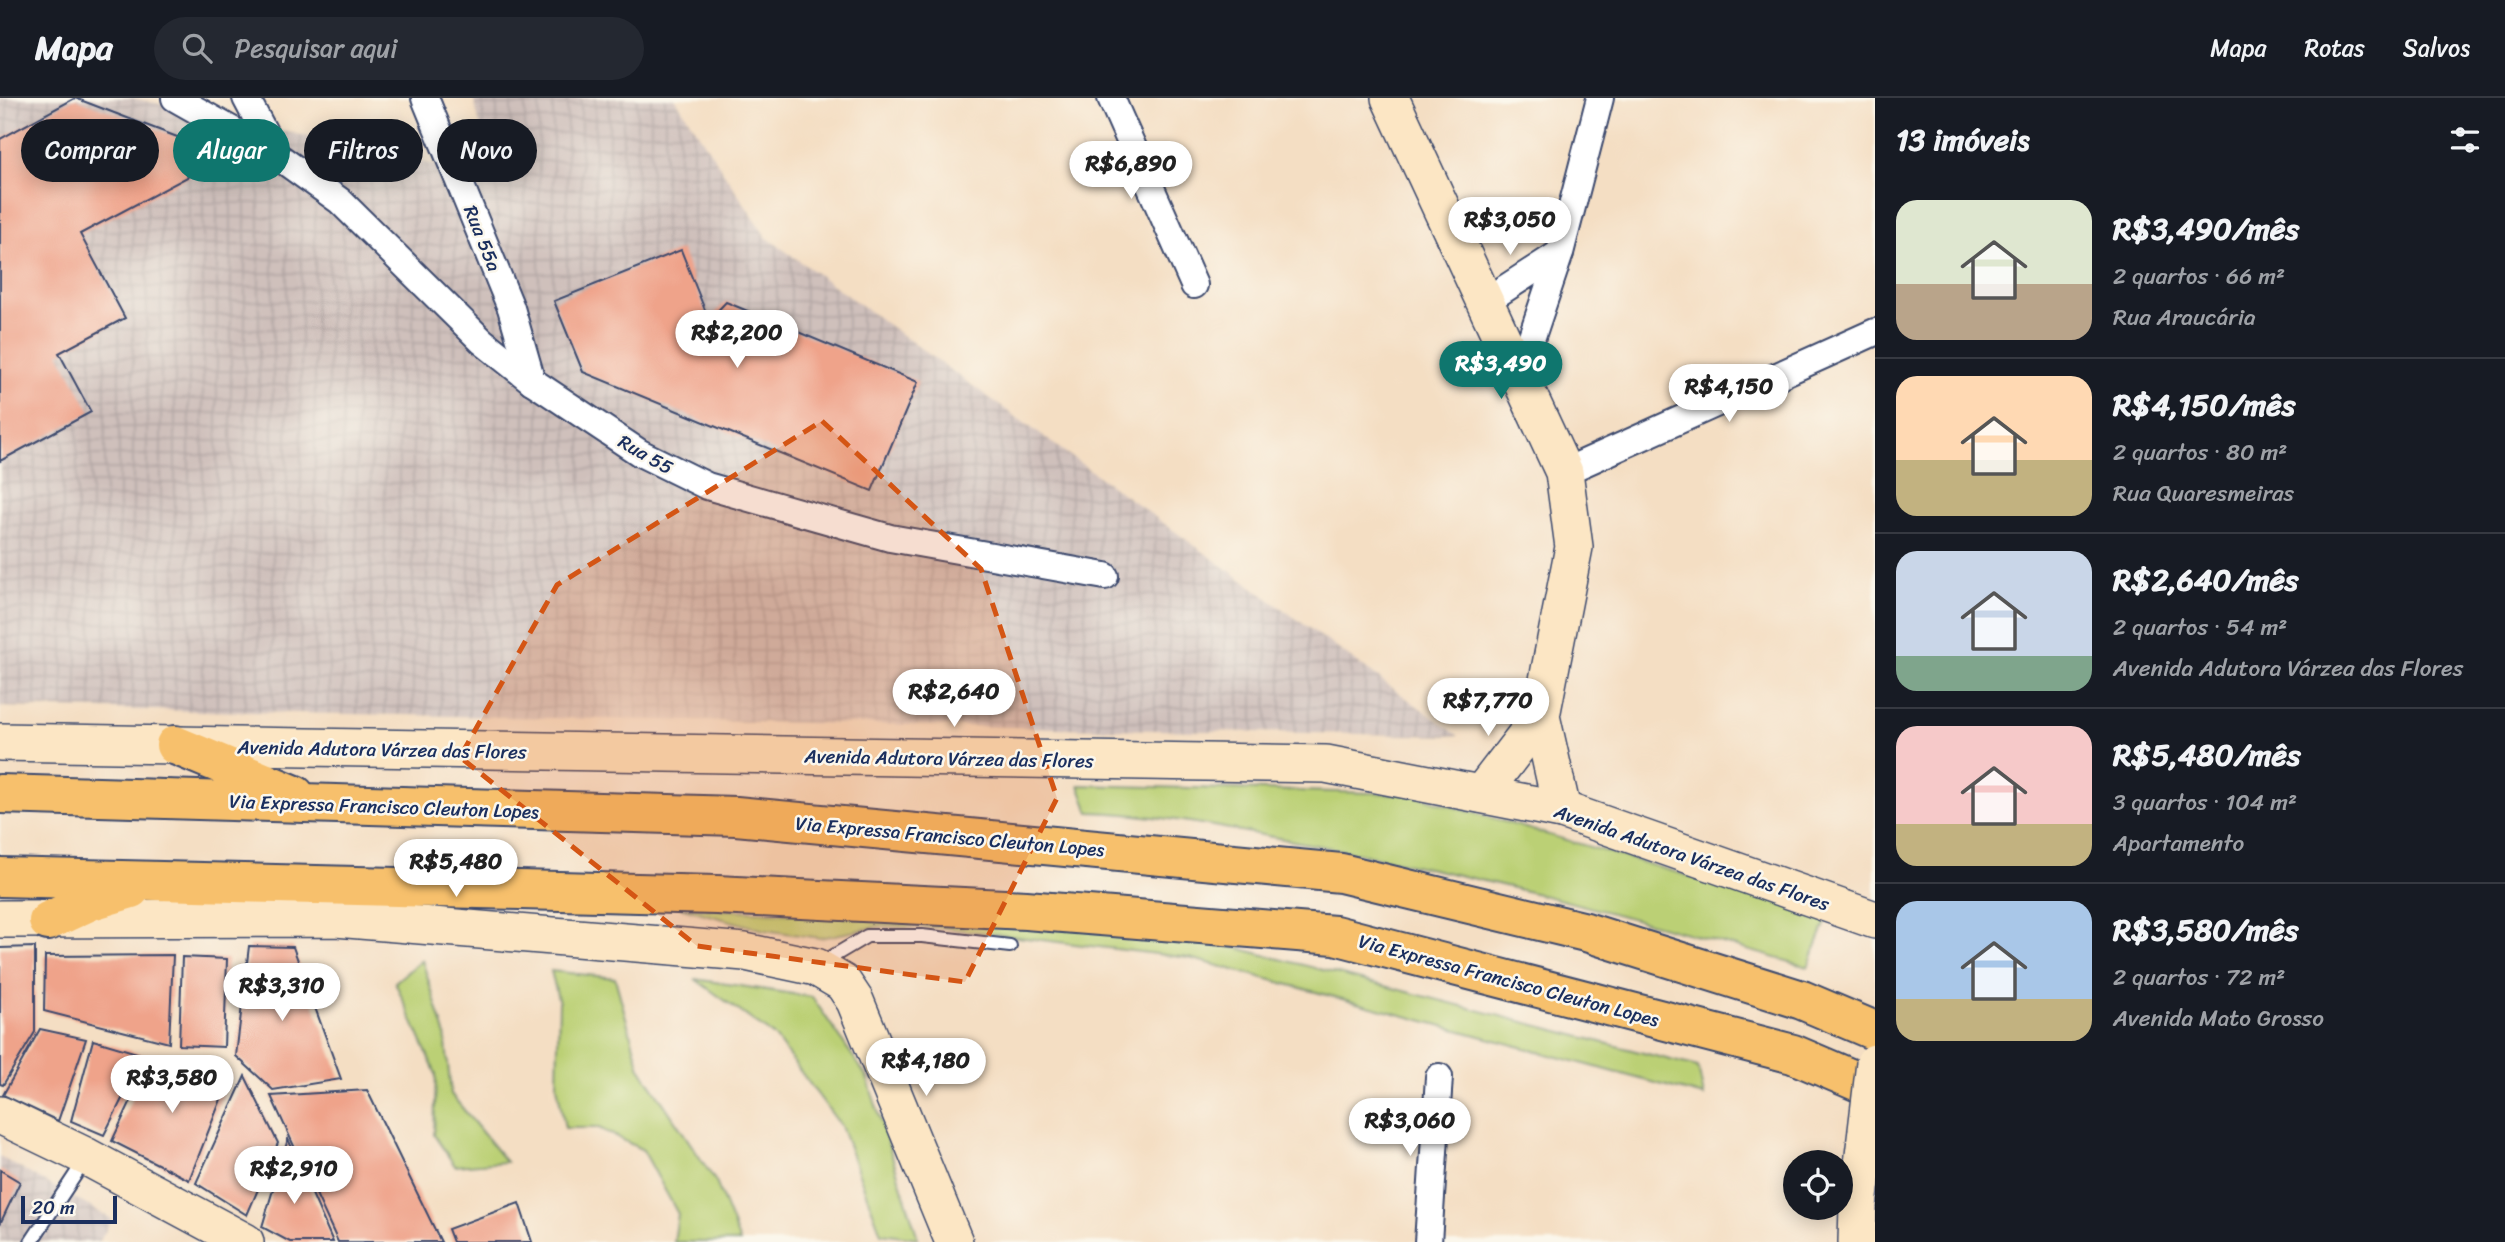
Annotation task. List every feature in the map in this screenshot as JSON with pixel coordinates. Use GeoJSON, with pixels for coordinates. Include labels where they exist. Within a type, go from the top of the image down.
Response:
{"type":"FeatureCollection","features":[{"type":"Feature","properties":{"kind":"highway"},"geometry":{"type":"LineString","coordinates":[[175,745],[317,803]]}},
{"type":"Feature","properties":{"kind":"highway","name":"Via Expressa Francisco Cleuton Lopes"},"geometry":{"type":"LineString","coordinates":[[0,794],[736,816],[1341,873],[1586,932],[1802,1000],[1875,1031]]}},
{"type":"Feature","properties":{"kind":"highway","name":"Via Expressa Francisco Cleuton Lopes"},"geometry":{"type":"LineString","coordinates":[[0,877],[718,895],[1026,910],[1335,935],[1793,1054],[1875,1088]]}},
{"type":"Feature","properties":{"kind":"highway"},"geometry":{"type":"LineString","coordinates":[[48,921],[91,901],[160,881]]}},
{"type":"Feature","properties":{"kind":"highway"},"geometry":{"type":"LineString","coordinates":[[1793,1054],[1875,1124]]}},
{"type":"Feature","properties":{"kind":"street","name":"Rua 55"},"geometry":{"type":"LineString","coordinates":[[175,98],[212,119]]}},
{"type":"Feature","properties":{"kind":"street","name":"Rua 55"},"geometry":{"type":"LineString","coordinates":[[246,98],[257,119]]}},
{"type":"Feature","properties":{"kind":"street","name":"Rua 55a"},"geometry":{"type":"LineString","coordinates":[[425,98],[511,308],[532,381]]}},
{"type":"Feature","properties":{"kind":"street"},"geometry":{"type":"LineString","coordinates":[[1111,98],[1194,285]]}},
{"type":"Feature","properties":{"kind":"street"},"geometry":{"type":"LineString","coordinates":[[1390,98],[1520,372],[1564,472],[1574,547],[1541,716],[1562,810]]}},
{"type":"Feature","properties":{"kind":"street"},"geometry":{"type":"LineString","coordinates":[[1520,372],[1560,253],[1600,98]]}},
{"type":"Feature","properties":{"kind":"street","name":"Rua 55"},"geometry":{"type":"LineString","coordinates":[[290,165],[340,201],[482,341],[532,381],[640,453],[707,486],[890,538],[1105,576]]}},
{"type":"Feature","properties":{"kind":"street"},"geometry":{"type":"LineString","coordinates":[[1486,301],[1560,253]]}},
{"type":"Feature","properties":{"kind":"street"},"geometry":{"type":"LineString","coordinates":[[1564,472],[1875,332]]}},
{"type":"Feature","properties":{"kind":"street"},"geometry":{"type":"LineString","coordinates":[[1481,794],[1541,716]]}},
{"type":"Feature","properties":{"kind":"street","name":"Avenida Adutora Várzea das Flores"},"geometry":{"type":"LineString","coordinates":[[0,742],[1326,764],[1562,810],[1875,920]]}},
{"type":"Feature","properties":{"kind":"street"},"geometry":{"type":"LineString","coordinates":[[0,919],[48,921],[336,918],[745,951],[830,975],[855,1001],[954,1242]]}},
{"type":"Feature","properties":{"kind":"street"},"geometry":{"type":"LineString","coordinates":[[1857,1242],[1858,1206],[1875,1063]]}},
{"type":"Feature","properties":{"kind":"street"},"geometry":{"type":"LineString","coordinates":[[1428,1242],[1440,1077]]}},
{"type":"Feature","properties":{"kind":"street"},"geometry":{"type":"LineString","coordinates":[[0,1115],[87,1157],[245,1242]]}},
{"type":"Feature","properties":{"kind":"lane"},"geometry":{"type":"LineString","coordinates":[[830,975],[867,936],[922,936],[1010,946]]}},
{"type":"Feature","properties":{"kind":"lane"},"geometry":{"type":"LineString","coordinates":[[31,1242],[87,1157]]}},
{"type":"Feature","properties":{"kind":"highlighted area"},"geometry":{"type":"Polygon","coordinates":[[[822,421],[981,569],[1057,798],[965,982],[697,946],[460,757],[557,585],[822,421]]]}},
{"type":"Feature","properties":{"kind":"shaded area"},"geometry":{"type":"Polygon","coordinates":[[[0,98],[133,98],[228,119],[173,119],[173,182],[290,182],[290,133],[304,136],[304,182],[423,182],[423,162],[437,165],[437,182],[537,182],[537,119],[479,119],[473,98],[675,98],[766,237],[1459,736],[0,707],[0,98]]]}},
{"type":"Feature","properties":{"kind":"shaded area"},"geometry":{"type":"Polygon","coordinates":[[[0,1157],[112,1219],[99,1242],[0,1242],[0,1157]]]}},
{"type":"Feature","properties":{"kind":"green space"},"geometry":{"type":"Polygon","coordinates":[[[1079,785],[1410,794],[1828,917],[1808,967],[1616,914],[1423,867],[1191,822],[1089,812],[1079,785]]]}},
{"type":"Feature","properties":{"kind":"green space"},"geometry":{"type":"Polygon","coordinates":[[[679,907],[1187,935],[1698,1067],[1704,1096],[1189,958],[944,928],[881,926],[820,938],[764,930],[679,907]]]}},
{"type":"Feature","properties":{"kind":"green space"},"geometry":{"type":"Polygon","coordinates":[[[422,960],[445,1033],[451,1094],[506,1162],[455,1166],[434,1135],[436,1074],[395,982],[422,960]]]}},
{"type":"Feature","properties":{"kind":"green space"},"geometry":{"type":"Polygon","coordinates":[[[551,971],[615,978],[640,1068],[716,1182],[740,1242],[674,1242],[678,1214],[643,1150],[599,1128],[565,1128],[557,1086],[559,1003],[551,971]]]}},
{"type":"Feature","properties":{"kind":"green space"},"geometry":{"type":"Polygon","coordinates":[[[695,979],[812,997],[867,1077],[918,1238],[881,1233],[841,1126],[774,1036],[695,979]]]}},
{"type":"Feature","properties":{"kind":"building"},"geometry":{"type":"Polygon","coordinates":[[[75,98],[130,119],[37,119],[75,98]]]}},
{"type":"Feature","properties":{"kind":"building"},"geometry":{"type":"Polygon","coordinates":[[[21,128],[21,182],[159,182],[159,130],[173,135],[173,182],[178,182],[80,234],[125,318],[59,353],[91,412],[0,461],[0,139],[21,128]]]}},
{"type":"Feature","properties":{"kind":"building"},"geometry":{"type":"Polygon","coordinates":[[[681,250],[709,320],[726,302],[918,382],[872,491],[583,372],[554,301],[681,250]]]}},
{"type":"Feature","properties":{"kind":"building"},"geometry":{"type":"Polygon","coordinates":[[[249,946],[293,947],[341,1079],[273,1090],[236,1056],[249,946]]]}},
{"type":"Feature","properties":{"kind":"building"},"geometry":{"type":"Polygon","coordinates":[[[35,947],[35,1032],[3,1085],[0,1084],[0,948],[35,947]]]}},
{"type":"Feature","properties":{"kind":"building"},"geometry":{"type":"Polygon","coordinates":[[[173,955],[169,1043],[44,1011],[45,956],[173,955]]]}},
{"type":"Feature","properties":{"kind":"building"},"geometry":{"type":"Polygon","coordinates":[[[182,957],[227,959],[224,1047],[179,1045],[182,957]]]}},
{"type":"Feature","properties":{"kind":"building"},"geometry":{"type":"Polygon","coordinates":[[[40,1029],[86,1039],[58,1121],[3,1095],[40,1029]]]}},
{"type":"Feature","properties":{"kind":"building"},"geometry":{"type":"Polygon","coordinates":[[[93,1040],[144,1055],[104,1135],[71,1121],[93,1040]]]}},
{"type":"Feature","properties":{"kind":"building"},"geometry":{"type":"Polygon","coordinates":[[[150,1060],[231,1074],[189,1180],[112,1141],[150,1060]]]}},
{"type":"Feature","properties":{"kind":"building"},"geometry":{"type":"Polygon","coordinates":[[[245,1076],[278,1143],[247,1215],[196,1183],[245,1076]]]}},
{"type":"Feature","properties":{"kind":"building"},"geometry":{"type":"Polygon","coordinates":[[[367,1090],[441,1242],[338,1242],[271,1096],[367,1090]]]}},
{"type":"Feature","properties":{"kind":"building"},"geometry":{"type":"Polygon","coordinates":[[[288,1139],[333,1242],[290,1242],[262,1227],[288,1139]]]}},
{"type":"Feature","properties":{"kind":"building"},"geometry":{"type":"Polygon","coordinates":[[[0,1170],[20,1182],[0,1224],[0,1170]]]}},
{"type":"Feature","properties":{"kind":"building"},"geometry":{"type":"Polygon","coordinates":[[[519,1203],[532,1242],[453,1242],[448,1229],[519,1203]]]}}]}
